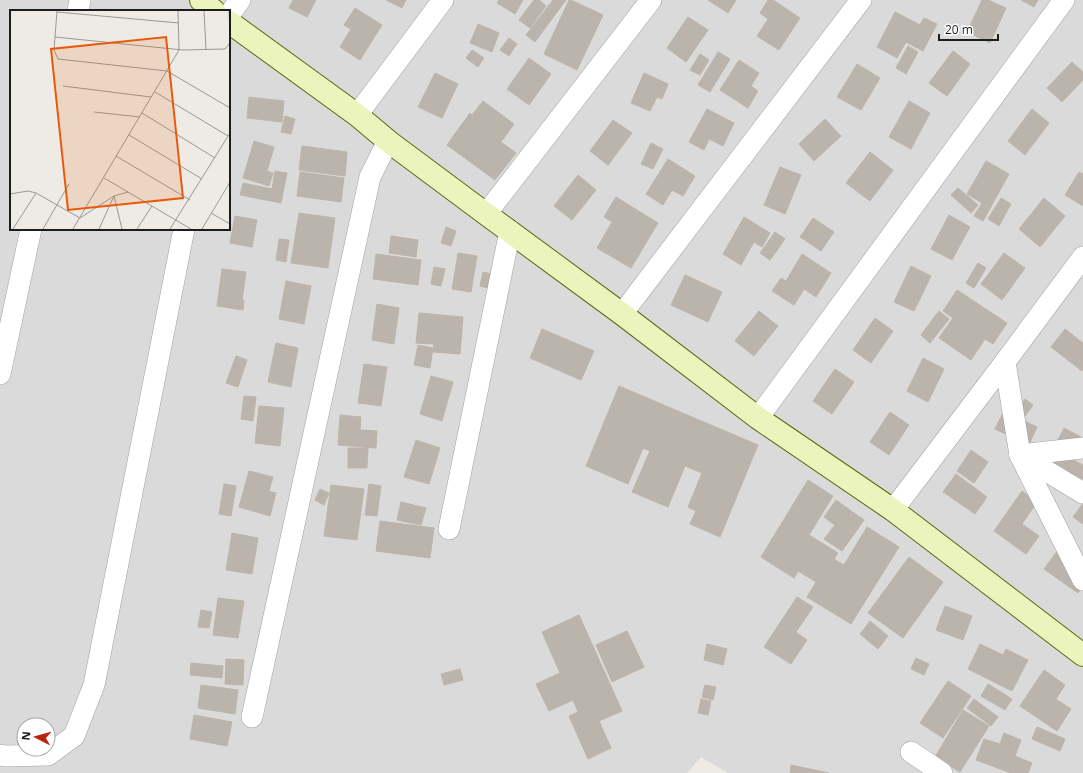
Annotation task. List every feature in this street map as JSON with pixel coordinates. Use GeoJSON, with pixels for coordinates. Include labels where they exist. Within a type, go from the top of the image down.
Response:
{"type":"FeatureCollection","features":[{"type":"Feature","properties":{"kind":"street"},"geometry":{"type":"LineString","coordinates":[[78,10],[80,0]]}},
{"type":"Feature","properties":{"kind":"street"},"geometry":{"type":"LineString","coordinates":[[201,0],[213,10]]}},
{"type":"Feature","properties":{"kind":"street"},"geometry":{"type":"LineString","coordinates":[[230,14],[240,0]]}},
{"type":"Feature","properties":{"kind":"street"},"geometry":{"type":"LineString","coordinates":[[357,115],[443,0]]}},
{"type":"Feature","properties":{"kind":"street"},"geometry":{"type":"LineString","coordinates":[[486,214],[651,0]]}},
{"type":"Feature","properties":{"kind":"street"},"geometry":{"type":"LineString","coordinates":[[622,314],[862,0]]}},
{"type":"Feature","properties":{"kind":"street"},"geometry":{"type":"LineString","coordinates":[[758,418],[1064,0]]}},
{"type":"Feature","properties":{"kind":"street"},"geometry":{"type":"LineString","coordinates":[[230,23],[357,115],[388,141],[622,314],[758,418],[893,510],[1083,655]]}},
{"type":"Feature","properties":{"kind":"street"},"geometry":{"type":"LineString","coordinates":[[252,717],[370,178],[388,141]]}},
{"type":"Feature","properties":{"kind":"street"},"geometry":{"type":"LineString","coordinates":[[0,374],[31,230]]}},
{"type":"Feature","properties":{"kind":"street"},"geometry":{"type":"LineString","coordinates":[[0,755],[48,755],[74,736],[94,685],[184,230]]}},
{"type":"Feature","properties":{"kind":"street"},"geometry":{"type":"LineString","coordinates":[[448,529],[510,231]]}},
{"type":"Feature","properties":{"kind":"street"},"geometry":{"type":"LineString","coordinates":[[893,510],[1083,257]]}},
{"type":"Feature","properties":{"kind":"street"},"geometry":{"type":"LineString","coordinates":[[1005,362],[1020,455],[1083,580]]}},
{"type":"Feature","properties":{"kind":"street"},"geometry":{"type":"LineString","coordinates":[[1020,455],[1083,448]]}},
{"type":"Feature","properties":{"kind":"street"},"geometry":{"type":"LineString","coordinates":[[1020,455],[1083,493]]}},
{"type":"Feature","properties":{"kind":"street"},"geometry":{"type":"LineString","coordinates":[[911,752],[942,773]]}},
{"type":"Feature","properties":{"kind":"shaded area"},"geometry":{"type":"Polygon","coordinates":[[[0,0],[1083,0],[1083,773],[728,773],[701,757],[687,773],[0,773],[0,0]]]}},
{"type":"Feature","properties":{"kind":"building"},"geometry":{"type":"Polygon","coordinates":[[[293,0],[316,0],[307,17],[289,8],[293,0]]]}},
{"type":"Feature","properties":{"kind":"building"},"geometry":{"type":"Polygon","coordinates":[[[386,0],[406,0],[402,8],[386,0]]]}},
{"type":"Feature","properties":{"kind":"building"},"geometry":{"type":"Polygon","coordinates":[[[499,0],[523,0],[515,14],[497,3],[499,0]]]}},
{"type":"Feature","properties":{"kind":"building"},"geometry":{"type":"Polygon","coordinates":[[[534,0],[539,0],[546,6],[530,28],[519,20],[534,0]]]}},
{"type":"Feature","properties":{"kind":"building"},"geometry":{"type":"Polygon","coordinates":[[[553,0],[566,0],[535,42],[526,35],[553,0]]]}},
{"type":"Feature","properties":{"kind":"building"},"geometry":{"type":"Polygon","coordinates":[[[569,0],[603,15],[577,70],[544,54],[569,0]]]}},
{"type":"Feature","properties":{"kind":"building"},"geometry":{"type":"Polygon","coordinates":[[[708,0],[736,0],[728,13],[708,0]]]}},
{"type":"Feature","properties":{"kind":"building"},"geometry":{"type":"Polygon","coordinates":[[[768,0],[773,0],[800,18],[779,50],[757,36],[768,19],[760,13],[768,0]]]}},
{"type":"Feature","properties":{"kind":"building"},"geometry":{"type":"Polygon","coordinates":[[[982,0],[988,0],[1006,8],[990,43],[967,32],[982,0]]]}},
{"type":"Feature","properties":{"kind":"building"},"geometry":{"type":"Polygon","coordinates":[[[1021,0],[1038,0],[1034,7],[1021,0]]]}},
{"type":"Feature","properties":{"kind":"building"},"geometry":{"type":"Polygon","coordinates":[[[355,8],[382,25],[360,60],[340,47],[351,29],[344,25],[355,8]]]}},
{"type":"Feature","properties":{"kind":"building"},"geometry":{"type":"Polygon","coordinates":[[[895,12],[920,25],[924,18],[937,24],[923,51],[906,42],[897,58],[877,47],[895,12]]]}},
{"type":"Feature","properties":{"kind":"building"},"geometry":{"type":"Polygon","coordinates":[[[688,17],[708,30],[686,62],[667,48],[688,17]]]}},
{"type":"Feature","properties":{"kind":"building"},"geometry":{"type":"Polygon","coordinates":[[[478,24],[499,33],[492,52],[470,43],[478,24]]]}},
{"type":"Feature","properties":{"kind":"building"},"geometry":{"type":"Polygon","coordinates":[[[509,38],[517,44],[509,56],[500,50],[509,38]]]}},
{"type":"Feature","properties":{"kind":"building"},"geometry":{"type":"Polygon","coordinates":[[[908,46],[918,52],[906,74],[896,68],[908,46]]]}},
{"type":"Feature","properties":{"kind":"building"},"geometry":{"type":"Polygon","coordinates":[[[472,50],[484,58],[478,67],[466,58],[472,50]]]}},
{"type":"Feature","properties":{"kind":"building"},"geometry":{"type":"Polygon","coordinates":[[[953,51],[970,64],[947,96],[929,83],[953,51]]]}},
{"type":"Feature","properties":{"kind":"building"},"geometry":{"type":"Polygon","coordinates":[[[718,52],[730,59],[710,92],[698,85],[718,52]]]}},
{"type":"Feature","properties":{"kind":"building"},"geometry":{"type":"Polygon","coordinates":[[[700,54],[709,60],[700,75],[690,70],[700,54]]]}},
{"type":"Feature","properties":{"kind":"building"},"geometry":{"type":"Polygon","coordinates":[[[529,58],[551,74],[529,105],[507,89],[529,58]]]}},
{"type":"Feature","properties":{"kind":"building"},"geometry":{"type":"Polygon","coordinates":[[[739,60],[759,73],[751,86],[758,91],[748,108],[720,90],[739,60]]]}},
{"type":"Feature","properties":{"kind":"building"},"geometry":{"type":"Polygon","coordinates":[[[1072,62],[1083,72],[1083,80],[1062,102],[1047,88],[1072,62]]]}},
{"type":"Feature","properties":{"kind":"building"},"geometry":{"type":"Polygon","coordinates":[[[857,64],[880,78],[861,110],[837,97],[857,64]]]}},
{"type":"Feature","properties":{"kind":"building"},"geometry":{"type":"Polygon","coordinates":[[[435,73],[458,84],[442,118],[418,107],[435,73]]]}},
{"type":"Feature","properties":{"kind":"building"},"geometry":{"type":"Polygon","coordinates":[[[644,73],[668,84],[662,99],[657,97],[650,111],[631,103],[644,73]]]}},
{"type":"Feature","properties":{"kind":"building"},"geometry":{"type":"Polygon","coordinates":[[[249,97],[284,101],[282,122],[247,118],[249,97]]]}},
{"type":"Feature","properties":{"kind":"building"},"geometry":{"type":"Polygon","coordinates":[[[483,101],[514,124],[501,142],[516,153],[495,180],[447,145],[470,113],[472,115],[483,101]]]}},
{"type":"Feature","properties":{"kind":"building"},"geometry":{"type":"Polygon","coordinates":[[[909,101],[930,113],[911,149],[889,137],[909,101]]]}},
{"type":"Feature","properties":{"kind":"building"},"geometry":{"type":"Polygon","coordinates":[[[707,109],[734,123],[723,146],[709,139],[704,150],[689,142],[707,109]]]}},
{"type":"Feature","properties":{"kind":"building"},"geometry":{"type":"Polygon","coordinates":[[[1032,109],[1049,123],[1025,155],[1008,141],[1032,109]]]}},
{"type":"Feature","properties":{"kind":"building"},"geometry":{"type":"Polygon","coordinates":[[[285,116],[295,119],[291,134],[281,132],[285,116]]]}},
{"type":"Feature","properties":{"kind":"building"},"geometry":{"type":"Polygon","coordinates":[[[825,119],[841,136],[814,161],[799,144],[825,119]]]}},
{"type":"Feature","properties":{"kind":"building"},"geometry":{"type":"Polygon","coordinates":[[[613,120],[632,133],[608,165],[590,151],[613,120]]]}},
{"type":"Feature","properties":{"kind":"building"},"geometry":{"type":"Polygon","coordinates":[[[254,141],[274,147],[267,171],[273,173],[269,186],[243,178],[254,141]]]}},
{"type":"Feature","properties":{"kind":"building"},"geometry":{"type":"Polygon","coordinates":[[[651,143],[663,149],[653,169],[641,164],[651,143]]]}},
{"type":"Feature","properties":{"kind":"building"},"geometry":{"type":"Polygon","coordinates":[[[302,146],[347,152],[345,176],[299,170],[302,146]]]}},
{"type":"Feature","properties":{"kind":"building"},"geometry":{"type":"Polygon","coordinates":[[[870,152],[893,170],[870,201],[846,183],[870,152]]]}},
{"type":"Feature","properties":{"kind":"building"},"geometry":{"type":"Polygon","coordinates":[[[668,159],[695,176],[683,196],[672,190],[663,205],[646,194],[668,159]]]}},
{"type":"Feature","properties":{"kind":"building"},"geometry":{"type":"Polygon","coordinates":[[[986,161],[1009,174],[983,221],[974,216],[982,203],[967,194],[986,161]]]}},
{"type":"Feature","properties":{"kind":"building"},"geometry":{"type":"Polygon","coordinates":[[[780,167],[801,175],[785,214],[764,205],[780,167]]]}},
{"type":"Feature","properties":{"kind":"building"},"geometry":{"type":"Polygon","coordinates":[[[275,171],[287,173],[281,203],[240,195],[243,183],[272,189],[275,171]]]}},
{"type":"Feature","properties":{"kind":"building"},"geometry":{"type":"Polygon","coordinates":[[[300,172],[344,178],[341,202],[297,196],[300,172]]]}},
{"type":"Feature","properties":{"kind":"building"},"geometry":{"type":"Polygon","coordinates":[[[1079,172],[1083,174],[1083,206],[1065,195],[1079,172]]]}},
{"type":"Feature","properties":{"kind":"building"},"geometry":{"type":"Polygon","coordinates":[[[578,175],[596,190],[572,220],[554,206],[578,175]]]}},
{"type":"Feature","properties":{"kind":"building"},"geometry":{"type":"Polygon","coordinates":[[[958,188],[978,205],[971,213],[951,195],[958,188]]]}},
{"type":"Feature","properties":{"kind":"building"},"geometry":{"type":"Polygon","coordinates":[[[616,197],[658,223],[631,268],[597,248],[612,222],[604,217],[616,197]]]}},
{"type":"Feature","properties":{"kind":"building"},"geometry":{"type":"Polygon","coordinates":[[[1001,198],[1011,204],[999,226],[988,219],[1001,198]]]}},
{"type":"Feature","properties":{"kind":"building"},"geometry":{"type":"Polygon","coordinates":[[[1044,198],[1065,216],[1040,247],[1019,229],[1044,198]]]}},
{"type":"Feature","properties":{"kind":"building"},"geometry":{"type":"Polygon","coordinates":[[[299,213],[335,218],[328,268],[291,263],[299,213]]]}},
{"type":"Feature","properties":{"kind":"building"},"geometry":{"type":"Polygon","coordinates":[[[949,215],[970,227],[952,260],[931,249],[949,215]]]}},
{"type":"Feature","properties":{"kind":"building"},"geometry":{"type":"Polygon","coordinates":[[[235,216],[257,220],[252,247],[230,243],[235,216]]]}},
{"type":"Feature","properties":{"kind":"building"},"geometry":{"type":"Polygon","coordinates":[[[744,217],[770,233],[762,247],[754,242],[741,265],[723,254],[744,217]]]}},
{"type":"Feature","properties":{"kind":"building"},"geometry":{"type":"Polygon","coordinates":[[[813,218],[834,232],[821,251],[800,237],[813,218]]]}},
{"type":"Feature","properties":{"kind":"building"},"geometry":{"type":"Polygon","coordinates":[[[446,227],[456,231],[451,246],[441,243],[446,227]]]}},
{"type":"Feature","properties":{"kind":"building"},"geometry":{"type":"Polygon","coordinates":[[[775,232],[785,239],[770,260],[760,253],[775,232]]]}},
{"type":"Feature","properties":{"kind":"building"},"geometry":{"type":"Polygon","coordinates":[[[391,236],[418,240],[416,257],[389,253],[391,236]]]}},
{"type":"Feature","properties":{"kind":"building"},"geometry":{"type":"Polygon","coordinates":[[[279,239],[289,240],[286,262],[276,260],[279,239]]]}},
{"type":"Feature","properties":{"kind":"building"},"geometry":{"type":"Polygon","coordinates":[[[458,253],[477,256],[471,292],[452,289],[458,253]]]}},
{"type":"Feature","properties":{"kind":"building"},"geometry":{"type":"Polygon","coordinates":[[[1004,253],[1025,268],[1002,300],[981,284],[1004,253]]]}},
{"type":"Feature","properties":{"kind":"building"},"geometry":{"type":"Polygon","coordinates":[[[376,254],[421,260],[418,285],[373,279],[376,254]]]}},
{"type":"Feature","properties":{"kind":"building"},"geometry":{"type":"Polygon","coordinates":[[[802,254],[831,273],[816,297],[804,289],[794,305],[772,291],[781,278],[786,281],[802,254]]]}},
{"type":"Feature","properties":{"kind":"building"},"geometry":{"type":"Polygon","coordinates":[[[978,263],[986,268],[974,288],[966,283],[978,263]]]}},
{"type":"Feature","properties":{"kind":"building"},"geometry":{"type":"Polygon","coordinates":[[[911,266],[931,276],[914,311],[894,302],[911,266]]]}},
{"type":"Feature","properties":{"kind":"building"},"geometry":{"type":"Polygon","coordinates":[[[434,267],[445,269],[441,286],[431,284],[434,267]]]}},
{"type":"Feature","properties":{"kind":"building"},"geometry":{"type":"Polygon","coordinates":[[[222,269],[246,272],[242,300],[244,300],[243,310],[217,306],[222,269]]]}},
{"type":"Feature","properties":{"kind":"building"},"geometry":{"type":"Polygon","coordinates":[[[483,272],[496,275],[492,289],[480,286],[483,272]]]}},
{"type":"Feature","properties":{"kind":"building"},"geometry":{"type":"Polygon","coordinates":[[[685,275],[722,292],[708,322],[671,305],[685,275]]]}},
{"type":"Feature","properties":{"kind":"building"},"geometry":{"type":"Polygon","coordinates":[[[286,281],[311,286],[304,324],[279,319],[286,281]]]}},
{"type":"Feature","properties":{"kind":"building"},"geometry":{"type":"Polygon","coordinates":[[[957,290],[1007,323],[993,344],[985,339],[971,360],[939,338],[953,318],[943,311],[957,290]]]}},
{"type":"Feature","properties":{"kind":"building"},"geometry":{"type":"Polygon","coordinates":[[[377,304],[399,308],[394,344],[372,340],[377,304]]]}},
{"type":"Feature","properties":{"kind":"building"},"geometry":{"type":"Polygon","coordinates":[[[759,311],[778,326],[754,356],[735,341],[759,311]]]}},
{"type":"Feature","properties":{"kind":"building"},"geometry":{"type":"Polygon","coordinates":[[[939,311],[949,319],[930,343],[921,335],[939,311]]]}},
{"type":"Feature","properties":{"kind":"building"},"geometry":{"type":"Polygon","coordinates":[[[419,313],[463,317],[460,354],[433,352],[434,344],[416,343],[419,313]]]}},
{"type":"Feature","properties":{"kind":"building"},"geometry":{"type":"Polygon","coordinates":[[[875,318],[893,331],[871,363],[853,350],[875,318]]]}},
{"type":"Feature","properties":{"kind":"building"},"geometry":{"type":"Polygon","coordinates":[[[542,329],[594,351],[581,380],[530,358],[542,329]]]}},
{"type":"Feature","properties":{"kind":"building"},"geometry":{"type":"Polygon","coordinates":[[[1065,329],[1083,343],[1082,371],[1051,347],[1065,329]]]}},
{"type":"Feature","properties":{"kind":"building"},"geometry":{"type":"Polygon","coordinates":[[[276,343],[298,348],[291,387],[268,382],[276,343]]]}},
{"type":"Feature","properties":{"kind":"building"},"geometry":{"type":"Polygon","coordinates":[[[418,345],[433,348],[430,368],[414,365],[418,345]]]}},
{"type":"Feature","properties":{"kind":"building"},"geometry":{"type":"Polygon","coordinates":[[[236,356],[247,360],[238,387],[226,383],[236,356]]]}},
{"type":"Feature","properties":{"kind":"building"},"geometry":{"type":"Polygon","coordinates":[[[923,358],[944,369],[928,402],[907,391],[923,358]]]}},
{"type":"Feature","properties":{"kind":"building"},"geometry":{"type":"Polygon","coordinates":[[[364,364],[387,367],[381,406],[358,403],[364,364]]]}},
{"type":"Feature","properties":{"kind":"building"},"geometry":{"type":"Polygon","coordinates":[[[835,369],[854,382],[832,414],[813,401],[835,369]]]}},
{"type":"Feature","properties":{"kind":"building"},"geometry":{"type":"Polygon","coordinates":[[[431,376],[453,382],[442,421],[420,414],[431,376]]]}},
{"type":"Feature","properties":{"kind":"building"},"geometry":{"type":"Polygon","coordinates":[[[619,386],[758,445],[720,537],[690,524],[696,511],[688,507],[702,473],[685,466],[668,507],[632,492],[650,451],[643,448],[628,484],[586,466],[619,386]]]}},
{"type":"Feature","properties":{"kind":"building"},"geometry":{"type":"Polygon","coordinates":[[[244,396],[256,397],[253,421],[241,419],[244,396]]]}},
{"type":"Feature","properties":{"kind":"building"},"geometry":{"type":"Polygon","coordinates":[[[1025,399],[1033,405],[1023,419],[1015,414],[1025,399]]]}},
{"type":"Feature","properties":{"kind":"building"},"geometry":{"type":"Polygon","coordinates":[[[259,406],[284,408],[280,446],[255,443],[259,406]]]}},
{"type":"Feature","properties":{"kind":"building"},"geometry":{"type":"Polygon","coordinates":[[[1004,411],[1037,427],[1026,451],[1014,438],[995,429],[1004,411]]]}},
{"type":"Feature","properties":{"kind":"building"},"geometry":{"type":"Polygon","coordinates":[[[890,412],[909,425],[889,455],[870,442],[890,412]]]}},
{"type":"Feature","properties":{"kind":"building"},"geometry":{"type":"Polygon","coordinates":[[[340,415],[361,417],[360,430],[377,431],[376,448],[338,445],[340,415]]]}},
{"type":"Feature","properties":{"kind":"building"},"geometry":{"type":"Polygon","coordinates":[[[1064,428],[1083,438],[1083,445],[1075,461],[1083,465],[1083,478],[1079,485],[1044,468],[1064,428]]]}},
{"type":"Feature","properties":{"kind":"building"},"geometry":{"type":"Polygon","coordinates":[[[416,440],[440,448],[429,484],[404,477],[416,440]]]}},
{"type":"Feature","properties":{"kind":"building"},"geometry":{"type":"Polygon","coordinates":[[[348,448],[368,448],[367,468],[348,468],[348,448]]]}},
{"type":"Feature","properties":{"kind":"building"},"geometry":{"type":"Polygon","coordinates":[[[971,450],[988,462],[974,483],[957,471],[971,450]]]}},
{"type":"Feature","properties":{"kind":"building"},"geometry":{"type":"Polygon","coordinates":[[[249,471],[273,477],[269,491],[276,493],[270,516],[239,507],[249,471]]]}},
{"type":"Feature","properties":{"kind":"building"},"geometry":{"type":"Polygon","coordinates":[[[956,474],[987,497],[975,514],[943,492],[956,474]]]}},
{"type":"Feature","properties":{"kind":"building"},"geometry":{"type":"Polygon","coordinates":[[[808,480],[833,496],[809,535],[838,553],[834,559],[844,565],[867,527],[899,547],[851,624],[807,597],[816,582],[798,571],[794,578],[761,557],[808,480]]]}},
{"type":"Feature","properties":{"kind":"building"},"geometry":{"type":"Polygon","coordinates":[[[224,484],[236,486],[231,516],[219,514],[224,484]]]}},
{"type":"Feature","properties":{"kind":"building"},"geometry":{"type":"Polygon","coordinates":[[[369,484],[381,486],[377,516],[365,515],[369,484]]]}},
{"type":"Feature","properties":{"kind":"building"},"geometry":{"type":"Polygon","coordinates":[[[331,485],[364,489],[357,540],[324,536],[331,485]]]}},
{"type":"Feature","properties":{"kind":"building"},"geometry":{"type":"Polygon","coordinates":[[[320,489],[329,493],[324,505],[315,500],[320,489]]]}},
{"type":"Feature","properties":{"kind":"building"},"geometry":{"type":"Polygon","coordinates":[[[1022,491],[1037,502],[1022,524],[1039,536],[1026,554],[994,531],[1022,491]]]}},
{"type":"Feature","properties":{"kind":"building"},"geometry":{"type":"Polygon","coordinates":[[[836,500],[864,520],[842,551],[824,539],[835,525],[824,517],[836,500]]]}},
{"type":"Feature","properties":{"kind":"building"},"geometry":{"type":"Polygon","coordinates":[[[401,502],[426,508],[421,525],[397,520],[401,502]]]}},
{"type":"Feature","properties":{"kind":"building"},"geometry":{"type":"Polygon","coordinates":[[[1083,503],[1083,524],[1073,517],[1083,503]]]}},
{"type":"Feature","properties":{"kind":"building"},"geometry":{"type":"Polygon","coordinates":[[[380,521],[434,528],[430,558],[376,551],[380,521]]]}},
{"type":"Feature","properties":{"kind":"building"},"geometry":{"type":"Polygon","coordinates":[[[232,533],[258,538],[252,574],[226,570],[232,533]]]}},
{"type":"Feature","properties":{"kind":"building"},"geometry":{"type":"Polygon","coordinates":[[[1058,550],[1083,586],[1078,593],[1044,569],[1058,550]]]}},
{"type":"Feature","properties":{"kind":"building"},"geometry":{"type":"Polygon","coordinates":[[[909,557],[943,582],[903,638],[868,613],[909,557]]]}},
{"type":"Feature","properties":{"kind":"building"},"geometry":{"type":"Polygon","coordinates":[[[797,597],[813,607],[796,632],[807,640],[791,664],[764,647],[797,597]]]}},
{"type":"Feature","properties":{"kind":"building"},"geometry":{"type":"Polygon","coordinates":[[[218,598],[244,601],[238,638],[213,635],[218,598]]]}},
{"type":"Feature","properties":{"kind":"building"},"geometry":{"type":"Polygon","coordinates":[[[945,606],[972,616],[963,640],[936,630],[945,606]]]}},
{"type":"Feature","properties":{"kind":"building"},"geometry":{"type":"Polygon","coordinates":[[[201,610],[212,612],[209,628],[198,627],[201,610]]]}},
{"type":"Feature","properties":{"kind":"building"},"geometry":{"type":"Polygon","coordinates":[[[579,615],[622,711],[599,721],[611,748],[588,759],[569,716],[578,712],[573,700],[549,711],[536,684],[560,673],[542,632],[579,615]]]}},
{"type":"Feature","properties":{"kind":"building"},"geometry":{"type":"Polygon","coordinates":[[[870,621],[888,636],[878,649],[860,634],[870,621]]]}},
{"type":"Feature","properties":{"kind":"building"},"geometry":{"type":"Polygon","coordinates":[[[627,631],[644,667],[612,682],[596,645],[627,631]]]}},
{"type":"Feature","properties":{"kind":"building"},"geometry":{"type":"Polygon","coordinates":[[[707,644],[727,649],[723,665],[704,660],[707,644]]]}},
{"type":"Feature","properties":{"kind":"building"},"geometry":{"type":"Polygon","coordinates":[[[980,644],[1003,655],[1006,649],[1028,660],[1012,691],[968,669],[980,644]]]}},
{"type":"Feature","properties":{"kind":"building"},"geometry":{"type":"Polygon","coordinates":[[[916,658],[929,664],[924,675],[911,669],[916,658]]]}},
{"type":"Feature","properties":{"kind":"building"},"geometry":{"type":"Polygon","coordinates":[[[226,659],[244,660],[243,685],[225,684],[226,659]]]}},
{"type":"Feature","properties":{"kind":"building"},"geometry":{"type":"Polygon","coordinates":[[[191,663],[223,666],[222,678],[190,675],[191,663]]]}},
{"type":"Feature","properties":{"kind":"building"},"geometry":{"type":"Polygon","coordinates":[[[460,669],[463,680],[444,685],[441,674],[460,669]]]}},
{"type":"Feature","properties":{"kind":"building"},"geometry":{"type":"Polygon","coordinates":[[[1044,670],[1065,685],[1056,699],[1071,709],[1057,731],[1020,706],[1044,670]]]}},
{"type":"Feature","properties":{"kind":"building"},"geometry":{"type":"Polygon","coordinates":[[[948,681],[971,696],[943,738],[920,723],[948,681]]]}},
{"type":"Feature","properties":{"kind":"building"},"geometry":{"type":"Polygon","coordinates":[[[988,684],[1012,699],[1005,710],[981,696],[988,684]]]}},
{"type":"Feature","properties":{"kind":"building"},"geometry":{"type":"Polygon","coordinates":[[[201,685],[238,690],[235,714],[198,708],[201,685]]]}},
{"type":"Feature","properties":{"kind":"building"},"geometry":{"type":"Polygon","coordinates":[[[705,685],[716,687],[713,700],[702,697],[705,685]]]}},
{"type":"Feature","properties":{"kind":"building"},"geometry":{"type":"Polygon","coordinates":[[[701,699],[711,701],[708,715],[698,713],[701,699]]]}},
{"type":"Feature","properties":{"kind":"building"},"geometry":{"type":"Polygon","coordinates":[[[974,699],[998,717],[991,726],[967,708],[974,699]]]}},
{"type":"Feature","properties":{"kind":"building"},"geometry":{"type":"Polygon","coordinates":[[[963,710],[989,726],[960,772],[935,757],[963,710]]]}},
{"type":"Feature","properties":{"kind":"building"},"geometry":{"type":"Polygon","coordinates":[[[194,715],[232,722],[227,746],[190,739],[194,715]]]}},
{"type":"Feature","properties":{"kind":"building"},"geometry":{"type":"Polygon","coordinates":[[[1037,727],[1065,739],[1060,751],[1032,739],[1037,727]]]}},
{"type":"Feature","properties":{"kind":"building"},"geometry":{"type":"Polygon","coordinates":[[[1004,733],[1021,740],[1015,756],[1032,763],[1028,773],[1011,773],[976,760],[984,739],[1000,744],[1004,733]]]}},
{"type":"Feature","properties":{"kind":"building"},"geometry":{"type":"Polygon","coordinates":[[[791,765],[829,773],[790,773],[791,765]]]}}]}
